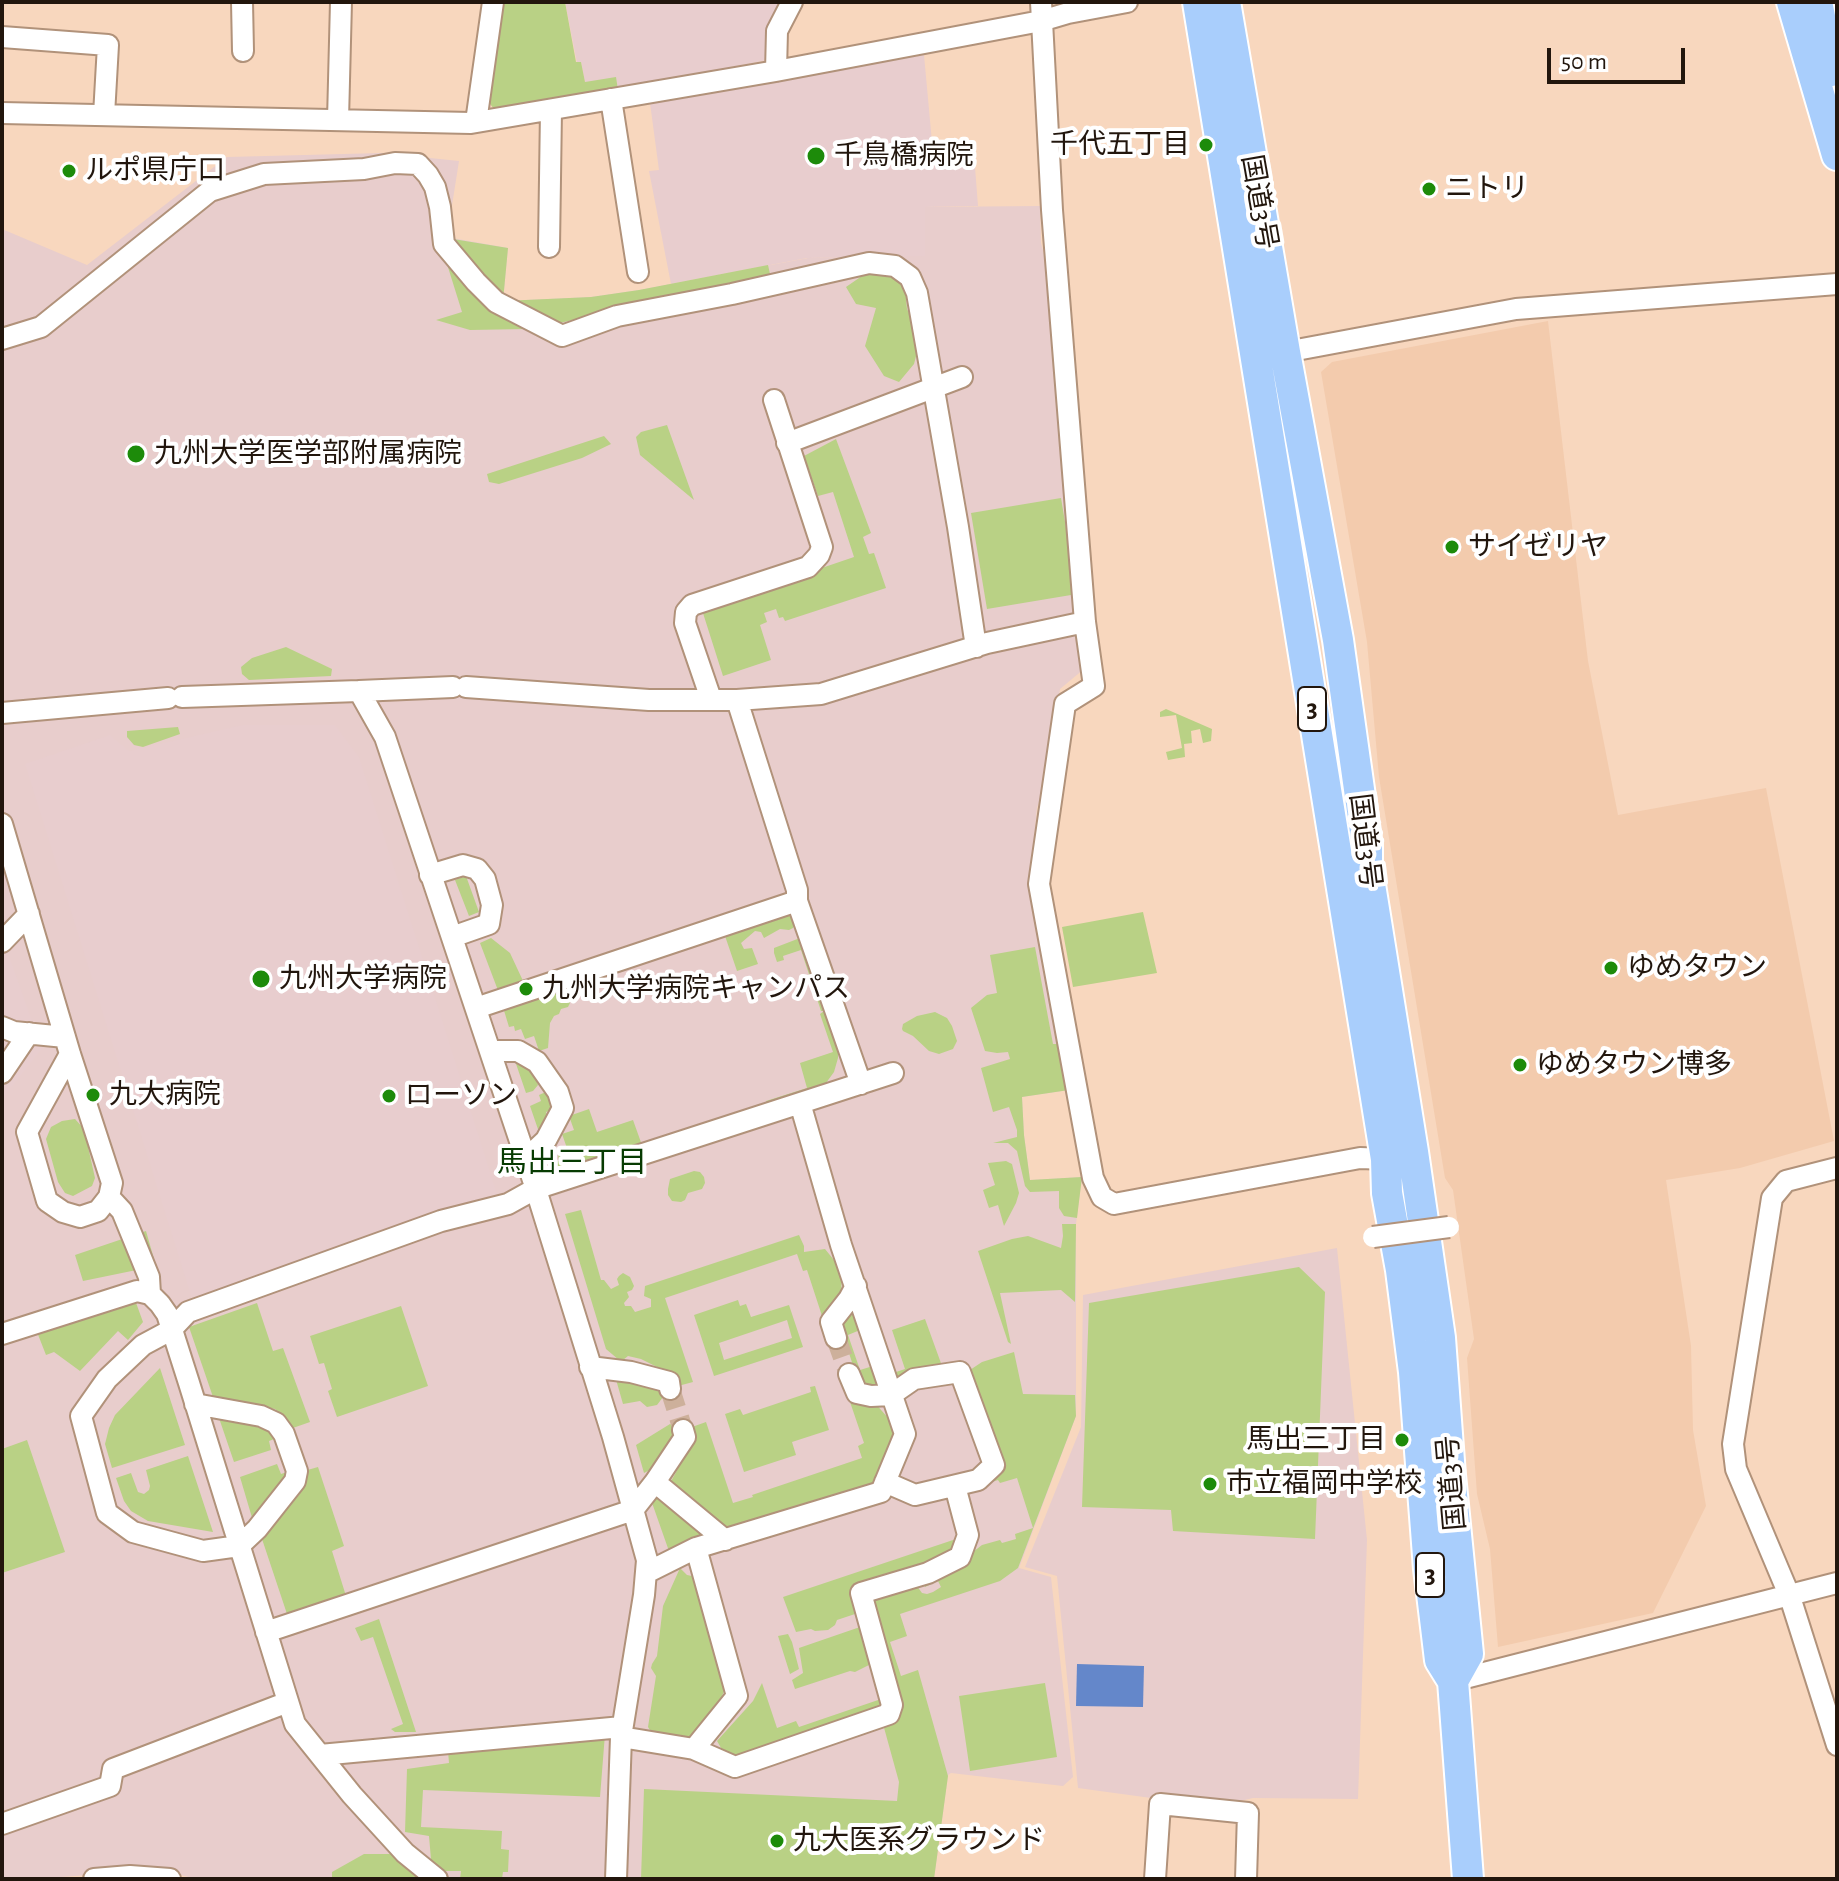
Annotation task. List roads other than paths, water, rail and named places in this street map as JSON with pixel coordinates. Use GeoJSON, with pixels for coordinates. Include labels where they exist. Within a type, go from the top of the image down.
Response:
{"type":"FeatureCollection","features":[{"type":"Feature","properties":{"kind":"highway","name":"国道3号"},"geometry":{"type":"LineString","coordinates":[[1198,2],[1386,1159],[1387,1193],[1414,1372],[1429,1569],[1440,1660],[1453,1681],[1468,1879]]}},
{"type":"Feature","properties":{"kind":"highway","name":"国道3号"},"geometry":{"type":"LineString","coordinates":[[1225,2],[1338,640],[1367,846],[1367,866],[1440,1338],[1468,1654],[1453,1681]]}},
{"type":"Feature","properties":{"kind":"highway"},"geometry":{"type":"LineString","coordinates":[[1792,2],[1837,155]]}},
{"type":"Feature","properties":{"kind":"highway"},"geometry":{"type":"LineString","coordinates":[[1799,2],[1837,122]]}},
{"type":"Feature","properties":{"kind":"highway"},"geometry":{"type":"LineString","coordinates":[[1817,2],[1837,97]]}},
{"type":"Feature","properties":{"kind":"highway"},"geometry":{"type":"LineString","coordinates":[[1825,2],[1837,56]]}},
{"type":"Feature","properties":{"kind":"street"},"geometry":{"type":"LineString","coordinates":[[242,2],[243,51]]}},
{"type":"Feature","properties":{"kind":"street"},"geometry":{"type":"LineString","coordinates":[[338,120],[341,2]]}},
{"type":"Feature","properties":{"kind":"street"},"geometry":{"type":"LineString","coordinates":[[476,122],[493,2]]}},
{"type":"Feature","properties":{"kind":"street"},"geometry":{"type":"LineString","coordinates":[[776,71],[777,31],[792,2]]}},
{"type":"Feature","properties":{"kind":"street"},"geometry":{"type":"LineString","coordinates":[[2,113],[476,122],[776,71],[1041,12],[1068,13],[1127,2]]}},
{"type":"Feature","properties":{"kind":"street"},"geometry":{"type":"LineString","coordinates":[[1041,12],[1052,210],[1085,622],[1094,686],[1065,704],[1039,884],[1093,1178],[1102,1197],[1114,1204],[1360,1158],[1386,1159]]}},
{"type":"Feature","properties":{"kind":"street"},"geometry":{"type":"LineString","coordinates":[[2,37],[108,45],[104,115]]}},
{"type":"Feature","properties":{"kind":"street"},"geometry":{"type":"LineString","coordinates":[[611,99],[638,272]]}},
{"type":"Feature","properties":{"kind":"street"},"geometry":{"type":"LineString","coordinates":[[549,247],[551,110]]}},
{"type":"Feature","properties":{"kind":"street"},"geometry":{"type":"LineString","coordinates":[[2,339],[41,327],[210,191],[264,174],[364,169],[395,163],[418,164],[428,175],[440,207],[444,244],[476,282],[496,302],[562,336],[617,316],[869,263],[895,266],[910,277],[917,293],[976,647]]}},
{"type":"Feature","properties":{"kind":"street"},"geometry":{"type":"LineString","coordinates":[[1255,358],[1516,309],[1837,284]]}},
{"type":"Feature","properties":{"kind":"street"},"geometry":{"type":"LineString","coordinates":[[787,443],[962,377]]}},
{"type":"Feature","properties":{"kind":"street"},"geometry":{"type":"LineString","coordinates":[[711,699],[685,623],[686,612],[692,605],[808,567],[822,547],[774,400]]}},
{"type":"Feature","properties":{"kind":"street"},"geometry":{"type":"LineString","coordinates":[[2,713],[175,698],[460,687],[649,700],[737,700],[821,694],[976,647],[1085,622]]}},
{"type":"Feature","properties":{"kind":"street"},"geometry":{"type":"LineString","coordinates":[[359,691],[385,737],[476,1008],[613,1437],[647,1560],[622,1732],[616,1879]]}},
{"type":"Feature","properties":{"kind":"street"},"geometry":{"type":"LineString","coordinates":[[737,700],[797,890],[797,901],[861,1084]]}},
{"type":"Feature","properties":{"kind":"street"},"geometry":{"type":"LineString","coordinates":[[2,824],[12,926],[67,1046],[112,1183],[109,1197],[98,1211],[80,1217],[63,1212],[47,1201],[27,1132],[67,1046]]}},
{"type":"Feature","properties":{"kind":"street"},"geometry":{"type":"LineString","coordinates":[[430,875],[463,865],[477,869],[485,879],[492,905],[489,924],[452,937]]}},
{"type":"Feature","properties":{"kind":"street"},"geometry":{"type":"LineString","coordinates":[[476,1008],[797,901]]}},
{"type":"Feature","properties":{"kind":"street"},"geometry":{"type":"LineString","coordinates":[[2,1027],[67,1046]]}},
{"type":"Feature","properties":{"kind":"street"},"geometry":{"type":"LineString","coordinates":[[2,1073],[29,1033]]}},
{"type":"Feature","properties":{"kind":"street"},"geometry":{"type":"LineString","coordinates":[[490,1051],[518,1051],[537,1062],[558,1092],[563,1108],[546,1140],[526,1159]]}},
{"type":"Feature","properties":{"kind":"street"},"geometry":{"type":"LineString","coordinates":[[195,1404],[261,1416],[276,1423],[284,1434],[297,1471],[295,1481],[257,1529],[239,1546],[203,1551],[133,1532],[107,1513],[81,1416],[107,1379],[143,1345],[171,1330],[188,1312],[441,1221],[508,1204],[535,1189],[893,1073]]}},
{"type":"Feature","properties":{"kind":"street"},"geometry":{"type":"LineString","coordinates":[[646,1573],[696,1548],[881,1492],[905,1434],[841,1245],[800,1103]]}},
{"type":"Feature","properties":{"kind":"street"},"geometry":{"type":"LineString","coordinates":[[1837,1168],[1786,1181],[1772,1198],[1733,1444],[1736,1469],[1790,1597],[1837,1745]]}},
{"type":"Feature","properties":{"kind":"street"},"geometry":{"type":"LineString","coordinates":[[109,1197],[122,1211],[149,1277],[150,1294]]}},
{"type":"Feature","properties":{"kind":"street"},"geometry":{"type":"LineString","coordinates":[[1373,1237],[1449,1227]]}},
{"type":"Feature","properties":{"kind":"street"},"geometry":{"type":"LineString","coordinates":[[836,1338],[831,1322],[856,1286]]}},
{"type":"Feature","properties":{"kind":"street"},"geometry":{"type":"LineString","coordinates":[[2,1334],[137,1291],[150,1294],[160,1304],[167,1314],[295,1724],[352,1795],[405,1853],[437,1879]]}},
{"type":"Feature","properties":{"kind":"street"},"geometry":{"type":"LineString","coordinates":[[590,1367],[631,1372],[669,1382],[670,1389]]}},
{"type":"Feature","properties":{"kind":"street"},"geometry":{"type":"LineString","coordinates":[[849,1374],[857,1393],[871,1396],[891,1395],[914,1379],[960,1372],[994,1465],[978,1480],[915,1495],[885,1482]]}},
{"type":"Feature","properties":{"kind":"street"},"geometry":{"type":"LineString","coordinates":[[266,1632],[633,1510],[685,1437],[683,1430]]}},
{"type":"Feature","properties":{"kind":"street"},"geometry":{"type":"LineString","coordinates":[[655,1482],[725,1540]]}},
{"type":"Feature","properties":{"kind":"street"},"geometry":{"type":"LineString","coordinates":[[320,1755],[622,1732],[694,1749],[735,1767],[889,1714],[892,1705],[861,1593],[928,1573],[960,1557],[968,1535],[955,1486]]}},
{"type":"Feature","properties":{"kind":"street"},"geometry":{"type":"LineString","coordinates":[[694,1749],[737,1696],[696,1548]]}},
{"type":"Feature","properties":{"kind":"street"},"geometry":{"type":"LineString","coordinates":[[1453,1681],[1837,1583]]}},
{"type":"Feature","properties":{"kind":"street"},"geometry":{"type":"LineString","coordinates":[[2,1824],[110,1786],[113,1769],[288,1702]]}},
{"type":"Feature","properties":{"kind":"street"},"geometry":{"type":"LineString","coordinates":[[1155,1879],[1160,1804],[1248,1813],[1246,1879]]}},
{"type":"Feature","properties":{"kind":"street"},"geometry":{"type":"LineString","coordinates":[[94,1879],[170,1879]]}},
{"type":"Feature","properties":{"kind":"water"},"geometry":{"type":"Polygon","coordinates":[[[1077,1664],[1144,1666],[1143,1707],[1076,1706],[1077,1664]]]}},
{"type":"Feature","properties":{"kind":"tunnel"},"geometry":{"type":"LineString","coordinates":[[836,1338],[849,1374]]}},
{"type":"Feature","properties":{"kind":"tunnel"},"geometry":{"type":"LineString","coordinates":[[670,1389],[683,1430]]}},
{"type":"Feature","properties":{"kind":"place","name":"千代五丁目"},"geometry":{"type":"Point","coordinates":[1206,145]}},
{"type":"Feature","properties":{"kind":"place","name":"千鳥橋病院"},"geometry":{"type":"Point","coordinates":[816,156]}},
{"type":"Feature","properties":{"kind":"place","name":"ルポ県庁口"},"geometry":{"type":"Point","coordinates":[69,171]}},
{"type":"Feature","properties":{"kind":"place","name":"ニトリ"},"geometry":{"type":"Point","coordinates":[1429,189]}},
{"type":"Feature","properties":{"kind":"place","name":"九州大学医学部附属病院"},"geometry":{"type":"Point","coordinates":[136,454]}},
{"type":"Feature","properties":{"kind":"place","name":"サイゼリヤ"},"geometry":{"type":"Point","coordinates":[1452,547]}},
{"type":"Feature","properties":{"kind":"place","name":"ゆめタウン"},"geometry":{"type":"Point","coordinates":[1611,968]}},
{"type":"Feature","properties":{"kind":"place","name":"九州大学病院"},"geometry":{"type":"Point","coordinates":[261,979]}},
{"type":"Feature","properties":{"kind":"place","name":"九州大学病院キャンパス"},"geometry":{"type":"Point","coordinates":[526,989]}},
{"type":"Feature","properties":{"kind":"place","name":"ゆめタウン博多"},"geometry":{"type":"Point","coordinates":[1520,1065]}},
{"type":"Feature","properties":{"kind":"place","name":"九大病院"},"geometry":{"type":"Point","coordinates":[93,1095]}},
{"type":"Feature","properties":{"kind":"place","name":"ローソン"},"geometry":{"type":"Point","coordinates":[389,1096]}},
{"type":"Feature","properties":{"kind":"place","name":"馬出三丁目"},"geometry":{"type":"Point","coordinates":[1402,1440]}},
{"type":"Feature","properties":{"kind":"place","name":"市立福岡中学校"},"geometry":{"type":"Point","coordinates":[1210,1484]}},
{"type":"Feature","properties":{"kind":"place","name":"九大医系グラウンド"},"geometry":{"type":"Point","coordinates":[777,1841]}},
{"type":"Feature","properties":{"kind":"district","name":"馬出三丁目"},"geometry":{"type":"Point","coordinates":[572,1163]}}]}
